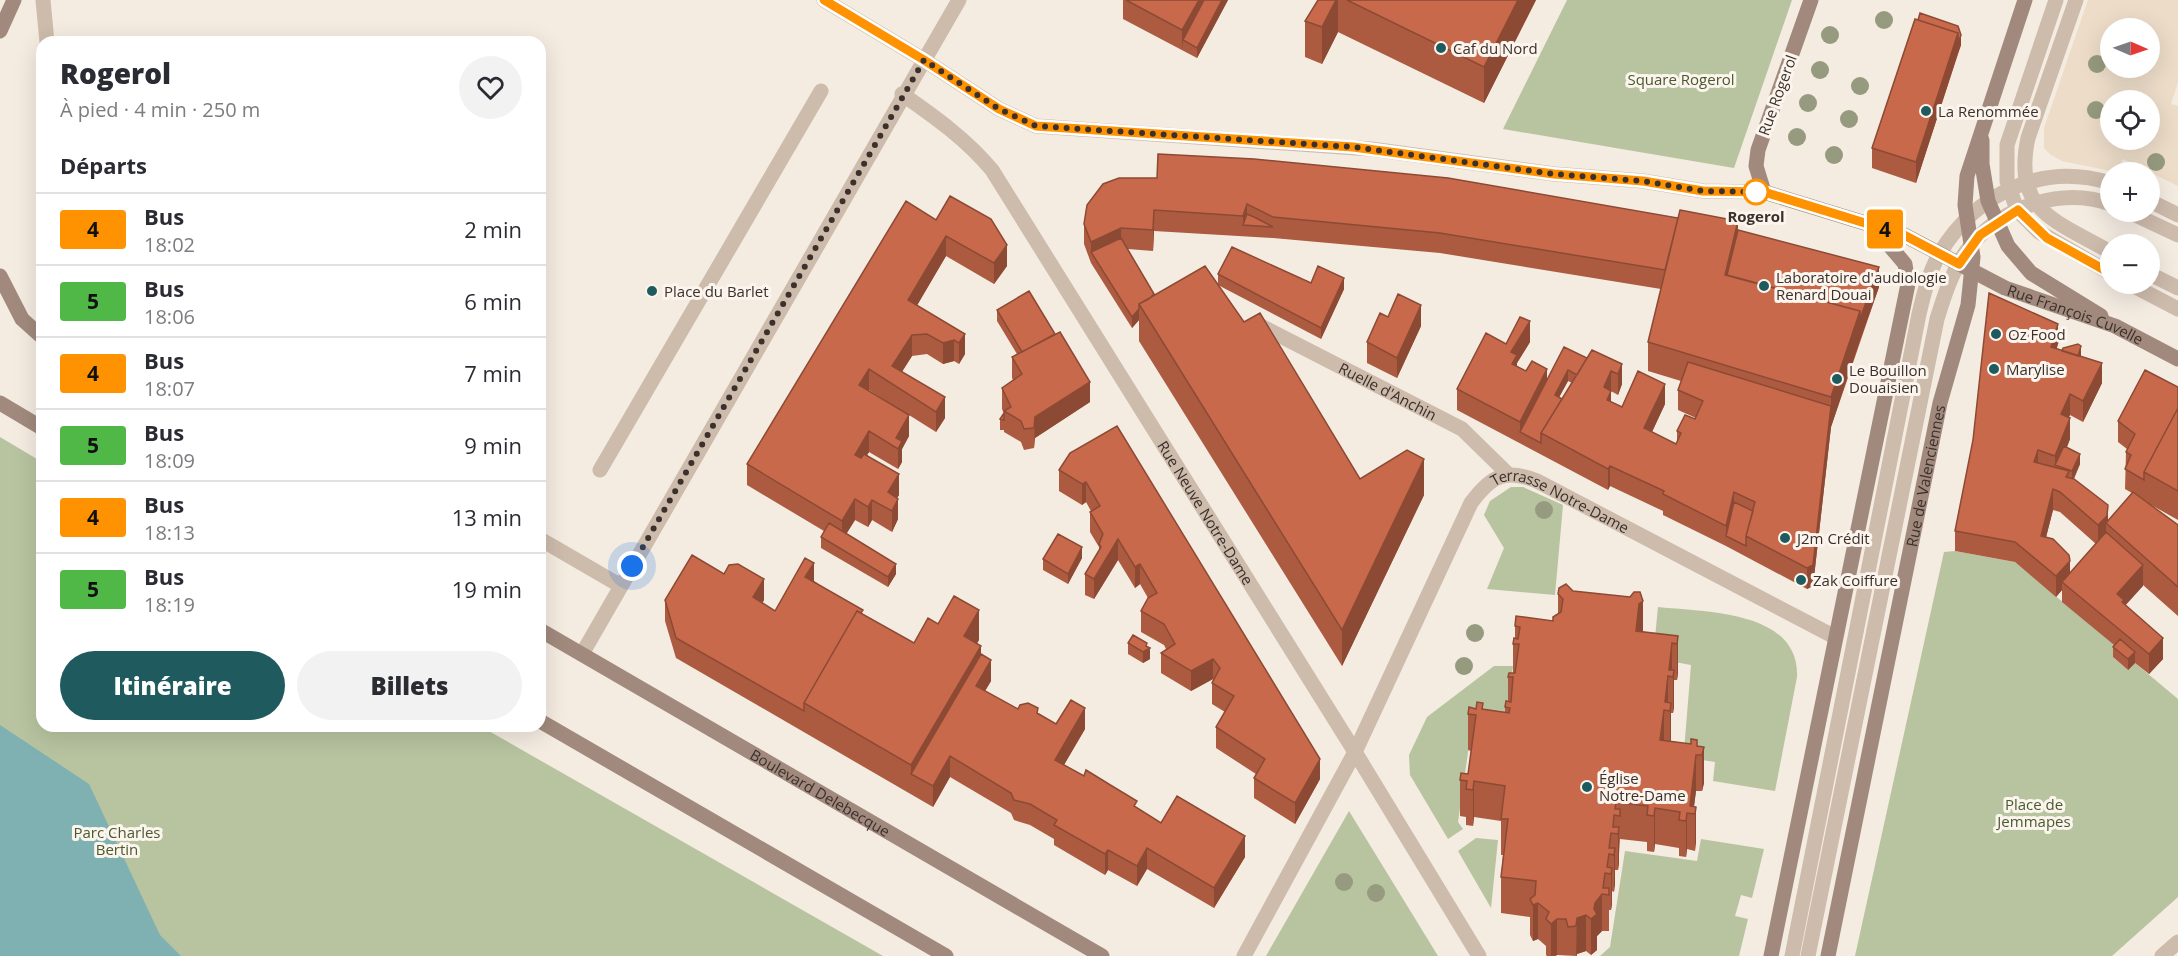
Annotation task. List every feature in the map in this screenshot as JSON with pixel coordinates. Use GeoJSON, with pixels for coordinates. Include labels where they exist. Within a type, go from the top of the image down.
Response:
{"type":"FeatureCollection","features":[{"type":"Feature","properties":{"kind":"street"},"geometry":{"type":"LineString","coordinates":[[0,18],[13,0]]}},
{"type":"Feature","properties":{"kind":"street"},"geometry":{"type":"LineString","coordinates":[[0,31],[13,0]]}},
{"type":"Feature","properties":{"kind":"street"},"geometry":{"type":"LineString","coordinates":[[43,0],[46,36]]}},
{"type":"Feature","properties":{"kind":"street"},"geometry":{"type":"LineString","coordinates":[[824,0],[924,60],[999,109],[1036,126],[1360,148],[1554,174],[1643,181],[1703,191],[1764,192]]}},
{"type":"Feature","properties":{"kind":"street"},"geometry":{"type":"LineString","coordinates":[[582,654],[902,94],[959,0]]}},
{"type":"Feature","properties":{"kind":"street","name":"Rue Rogerol"},"geometry":{"type":"LineString","coordinates":[[1764,192],[1756,166],[1758,150],[1811,0]]}},
{"type":"Feature","properties":{"kind":"street","name":"Rue de Valenciennes"},"geometry":{"type":"LineString","coordinates":[[1828,956],[1940,403],[1964,325],[1965,267],[1972,244],[1964,197],[1967,176],[2025,0]]}},
{"type":"Feature","properties":{"kind":"street"},"geometry":{"type":"LineString","coordinates":[[2056,0],[2007,145],[2005,171],[2009,189],[2018,210],[2047,238],[2100,267]]}},
{"type":"Feature","properties":{"kind":"street"},"geometry":{"type":"LineString","coordinates":[[2076,0],[2028,138],[2024,159],[2026,181],[2034,204],[2051,219],[2100,246]]}},
{"type":"Feature","properties":{"kind":"street"},"geometry":{"type":"LineString","coordinates":[[600,470],[820,91]]}},
{"type":"Feature","properties":{"kind":"street","name":"Rue Neuve Notre-Dame"},"geometry":{"type":"LineString","coordinates":[[902,94],[951,129],[975,150],[992,170],[1355,752],[1479,956]]}},
{"type":"Feature","properties":{"kind":"street"},"geometry":{"type":"LineString","coordinates":[[1983,125],[1982,164],[1988,201],[1996,223],[2015,256],[2031,273],[2071,295],[2115,326]]}},
{"type":"Feature","properties":{"kind":"street"},"geometry":{"type":"LineString","coordinates":[[1792,956],[1919,314],[1928,280],[1940,254],[1967,218],[1988,201],[2026,181],[2065,175],[2100,181]]}},
{"type":"Feature","properties":{"kind":"street","name":"Rue François Cuvelle"},"geometry":{"type":"LineString","coordinates":[[1764,192],[1904,235],[2027,297],[2115,326],[2178,359]]}},
{"type":"Feature","properties":{"kind":"street"},"geometry":{"type":"LineString","coordinates":[[1972,244],[1996,223],[2034,204],[2069,198],[2100,203]]}},
{"type":"Feature","properties":{"kind":"street"},"geometry":{"type":"LineString","coordinates":[[2160,206],[2178,215]]}},
{"type":"Feature","properties":{"kind":"street"},"geometry":{"type":"LineString","coordinates":[[2150,222],[2178,235]]}},
{"type":"Feature","properties":{"kind":"street"},"geometry":{"type":"LineString","coordinates":[[1771,956],[1907,295],[1905,264],[1872,225]]}},
{"type":"Feature","properties":{"kind":"street"},"geometry":{"type":"LineString","coordinates":[[1808,956],[1935,327],[1965,267]]}},
{"type":"Feature","properties":{"kind":"street"},"geometry":{"type":"LineString","coordinates":[[0,276],[22,319],[36,332]]}},
{"type":"Feature","properties":{"kind":"street"},"geometry":{"type":"LineString","coordinates":[[2160,278],[2178,288]]}},
{"type":"Feature","properties":{"kind":"street"},"geometry":{"type":"LineString","coordinates":[[2149,294],[2178,309]]}},
{"type":"Feature","properties":{"kind":"street","name":"Ruelle d'Anchin"},"geometry":{"type":"LineString","coordinates":[[1257,324],[1462,429],[1508,474]]}},
{"type":"Feature","properties":{"kind":"street"},"geometry":{"type":"LineString","coordinates":[[0,403],[36,424]]}},
{"type":"Feature","properties":{"kind":"street","name":"Terrasse Notre-Dame"},"geometry":{"type":"LineString","coordinates":[[1244,956],[1355,752],[1471,503],[1495,478],[1508,474],[1521,474],[1537,481],[1835,637]]}},
{"type":"Feature","properties":{"kind":"street"},"geometry":{"type":"LineString","coordinates":[[546,542],[621,586]]}},
{"type":"Feature","properties":{"kind":"street","name":"Boulevard Delebecque"},"geometry":{"type":"LineString","coordinates":[[546,633],[1102,956]]}},
{"type":"Feature","properties":{"kind":"street"},"geometry":{"type":"LineString","coordinates":[[546,724],[946,956]]}},
{"type":"Feature","properties":{"kind":"street"},"geometry":{"type":"LineString","coordinates":[[2162,956],[2178,942]]}},
{"type":"Feature","properties":{"kind":"green space","name":"Square Rogerol"},"geometry":{"type":"Polygon","coordinates":[[[1567,0],[1792,0],[1734,168],[1503,129],[1567,0]]]}},
{"type":"Feature","properties":{"kind":"green space","name":"Parc Charles Bertin"},"geometry":{"type":"Polygon","coordinates":[[[0,437],[36,458],[36,732],[491,732],[883,956],[0,956],[0,437]]]}},
{"type":"Feature","properties":{"kind":"green space"},"geometry":{"type":"Polygon","coordinates":[[[1511,487],[1523,487],[1563,505],[1555,595],[1487,589],[1504,548],[1484,515],[1490,501],[1511,487]]]}},
{"type":"Feature","properties":{"kind":"green space","name":"Place de Jemmapes"},"geometry":{"type":"Polygon","coordinates":[[[1955,551],[2015,562],[2120,650],[2114,658],[2128,670],[2135,663],[2178,699],[2178,897],[2112,956],[1855,956],[1944,552],[1955,551]]]}},
{"type":"Feature","properties":{"kind":"green space"},"geometry":{"type":"Polygon","coordinates":[[[1658,607],[1723,614],[1746,619],[1766,627],[1783,638],[1794,655],[1797,677],[1775,791],[1713,781],[1715,762],[1702,760],[1684,751],[1691,665],[1653,658],[1658,607]]]}},
{"type":"Feature","properties":{"kind":"green space"},"geometry":{"type":"Polygon","coordinates":[[[1494,666],[1513,666],[1504,728],[1472,725],[1458,822],[1463,829],[1448,839],[1410,775],[1409,755],[1427,717],[1494,666]]]}},
{"type":"Feature","properties":{"kind":"green space"},"geometry":{"type":"Polygon","coordinates":[[[1349,811],[1438,956],[1266,956],[1349,811]]]}},
{"type":"Feature","properties":{"kind":"green space"},"geometry":{"type":"Polygon","coordinates":[[[1476,838],[1498,840],[1491,908],[1458,851],[1476,838]]]}},
{"type":"Feature","properties":{"kind":"green space"},"geometry":{"type":"Polygon","coordinates":[[[1701,839],[1764,849],[1752,898],[1741,895],[1735,916],[1748,919],[1739,956],[1600,956],[1610,947],[1625,851],[1697,861],[1701,839]]]}},
{"type":"Feature","properties":{"kind":"shaded area"},"geometry":{"type":"Polygon","coordinates":[[[2088,0],[2178,0],[2178,82],[2171,104],[2178,106],[2178,186],[2160,177],[2160,162],[2129,162],[2123,159],[2121,162],[2100,162],[2100,169],[2062,161],[2044,148],[2044,128],[2088,0]]]}},
{"type":"Feature","properties":{"kind":"water"},"geometry":{"type":"Polygon","coordinates":[[[0,725],[89,784],[160,935],[181,956],[0,956],[0,725]]]}},
{"type":"Feature","properties":{"kind":"building"},"geometry":{"type":"Polygon","coordinates":[[[1126,0],[1199,0],[1182,30],[1126,0]]]}},
{"type":"Feature","properties":{"kind":"building"},"geometry":{"type":"Polygon","coordinates":[[[1204,0],[1222,0],[1197,48],[1183,40],[1204,0]]]}},
{"type":"Feature","properties":{"kind":"building"},"geometry":{"type":"Polygon","coordinates":[[[1318,0],[1336,0],[1322,27],[1305,21],[1318,0]]]}},
{"type":"Feature","properties":{"kind":"building"},"geometry":{"type":"Polygon","coordinates":[[[1347,0],[1518,0],[1484,67],[1347,0]]]}},
{"type":"Feature","properties":{"kind":"building"},"geometry":{"type":"Polygon","coordinates":[[[1920,13],[1958,26],[1961,35],[1958,43],[1958,33],[1918,20],[1920,13]]]}},
{"type":"Feature","properties":{"kind":"building"},"geometry":{"type":"Polygon","coordinates":[[[1915,19],[1958,33],[1916,162],[1872,148],[1915,19]]]}},
{"type":"Feature","properties":{"kind":"building"},"geometry":{"type":"Polygon","coordinates":[[[1158,154],[1254,159],[1448,178],[1678,218],[1665,270],[1440,233],[1273,217],[1247,204],[1243,216],[1154,210],[1153,230],[1121,228],[1091,242],[1084,224],[1087,205],[1103,184],[1119,178],[1157,178],[1158,154]]]}},
{"type":"Feature","properties":{"kind":"building"},"geometry":{"type":"Polygon","coordinates":[[[950,196],[991,219],[1007,245],[994,263],[946,236],[908,300],[965,334],[959,343],[954,340],[943,343],[927,334],[912,335],[892,366],[945,397],[936,412],[869,369],[859,385],[909,415],[896,438],[902,441],[898,449],[869,431],[855,455],[861,458],[864,454],[899,474],[888,492],[898,499],[892,511],[872,500],[868,507],[855,499],[842,521],[747,464],[906,201],[936,220],[950,196]]]}},
{"type":"Feature","properties":{"kind":"building"},"geometry":{"type":"Polygon","coordinates":[[[1680,210],[1738,221],[1725,275],[1860,311],[1831,397],[1648,342],[1680,210]]]}},
{"type":"Feature","properties":{"kind":"building"},"geometry":{"type":"Polygon","coordinates":[[[1247,214],[1256,218],[1273,227],[1243,225],[1247,214]]]}},
{"type":"Feature","properties":{"kind":"building"},"geometry":{"type":"Polygon","coordinates":[[[1738,230],[1879,267],[1860,319],[1860,311],[1727,275],[1738,230]]]}},
{"type":"Feature","properties":{"kind":"building"},"geometry":{"type":"Polygon","coordinates":[[[1121,238],[1154,294],[1139,304],[1139,309],[1132,317],[1091,252],[1121,238]]]}},
{"type":"Feature","properties":{"kind":"building"},"geometry":{"type":"Polygon","coordinates":[[[1232,247],[1311,283],[1318,266],[1344,278],[1321,328],[1218,274],[1232,247]]]}},
{"type":"Feature","properties":{"kind":"building"},"geometry":{"type":"Polygon","coordinates":[[[1205,266],[1244,322],[1260,313],[1360,479],[1407,450],[1424,459],[1342,630],[1139,304],[1205,266]]]}},
{"type":"Feature","properties":{"kind":"building"},"geometry":{"type":"Polygon","coordinates":[[[1029,291],[1055,334],[1022,352],[997,310],[1029,291]]]}},
{"type":"Feature","properties":{"kind":"building"},"geometry":{"type":"Polygon","coordinates":[[[1989,293],[2058,324],[2051,347],[2102,363],[2083,401],[2070,394],[2061,414],[2070,418],[2055,456],[2038,450],[2034,462],[2069,471],[2066,477],[2074,479],[2108,505],[2107,516],[2098,525],[2060,492],[2053,489],[2041,536],[2053,539],[2069,555],[2070,561],[2056,576],[2015,542],[1955,531],[1973,440],[1989,293]]]}},
{"type":"Feature","properties":{"kind":"building"},"geometry":{"type":"Polygon","coordinates":[[[1398,294],[1421,305],[1397,358],[1367,342],[1380,313],[1388,317],[1398,294]]]}},
{"type":"Feature","properties":{"kind":"building"},"geometry":{"type":"Polygon","coordinates":[[[1520,317],[1530,321],[1511,352],[1517,355],[1512,364],[1526,371],[1532,361],[1547,369],[1520,422],[1457,389],[1486,333],[1506,344],[1520,317]]]}},
{"type":"Feature","properties":{"kind":"building"},"geometry":{"type":"Polygon","coordinates":[[[1060,332],[1090,382],[1035,417],[1034,428],[1024,429],[1021,421],[1004,411],[1011,407],[1002,388],[1022,374],[1012,357],[1060,332]]]}},
{"type":"Feature","properties":{"kind":"building"},"geometry":{"type":"Polygon","coordinates":[[[2078,344],[2081,346],[2078,356],[2062,351],[2063,348],[2078,344]]]}},
{"type":"Feature","properties":{"kind":"building"},"geometry":{"type":"Polygon","coordinates":[[[1564,347],[1587,358],[1577,375],[1568,370],[1555,395],[1562,399],[1541,433],[1541,443],[1520,432],[1564,347]]]}},
{"type":"Feature","properties":{"kind":"building"},"geometry":{"type":"Polygon","coordinates":[[[1592,350],[1622,364],[1618,374],[1611,371],[1604,387],[1611,391],[1607,400],[1622,407],[1638,371],[1665,384],[1644,428],[1676,444],[1681,433],[1677,431],[1685,415],[1695,419],[1703,401],[1678,390],[1688,362],[1831,406],[1813,565],[1807,568],[1746,536],[1755,502],[1734,492],[1726,526],[1663,494],[1664,491],[1610,466],[1608,469],[1541,433],[1592,350]]]}},
{"type":"Feature","properties":{"kind":"building"},"geometry":{"type":"Polygon","coordinates":[[[2145,370],[2178,387],[2178,408],[2144,472],[2144,480],[2125,469],[2131,455],[2126,452],[2135,434],[2118,421],[2145,370]]]}},
{"type":"Feature","properties":{"kind":"building"},"geometry":{"type":"Polygon","coordinates":[[[2178,408],[2178,491],[2144,472],[2178,408]]]}},
{"type":"Feature","properties":{"kind":"building"},"geometry":{"type":"Polygon","coordinates":[[[1117,426],[1320,759],[1295,803],[1254,778],[1265,759],[1216,727],[1234,696],[1212,683],[1220,668],[1213,659],[1191,671],[1161,653],[1175,644],[1164,624],[1141,611],[1148,598],[1157,593],[1140,564],[1135,567],[1118,539],[1094,579],[1085,574],[1101,547],[1099,544],[1103,534],[1090,512],[1100,506],[1086,482],[1082,484],[1059,470],[1070,453],[1117,426]]]}},
{"type":"Feature","properties":{"kind":"building"},"geometry":{"type":"Polygon","coordinates":[[[2064,446],[2080,454],[2072,471],[2055,465],[2064,446]]]}},
{"type":"Feature","properties":{"kind":"building"},"geometry":{"type":"Polygon","coordinates":[[[2133,492],[2178,525],[2178,587],[2106,523],[2133,492]]]}},
{"type":"Feature","properties":{"kind":"building"},"geometry":{"type":"Polygon","coordinates":[[[1734,502],[1753,511],[1746,536],[1746,546],[1726,536],[1734,502]]]}},
{"type":"Feature","properties":{"kind":"building"},"geometry":{"type":"Polygon","coordinates":[[[829,523],[896,564],[888,577],[821,537],[829,523]]]}},
{"type":"Feature","properties":{"kind":"building"},"geometry":{"type":"Polygon","coordinates":[[[2106,532],[2143,565],[2117,594],[2124,600],[2122,602],[2163,638],[2149,654],[2062,582],[2106,532]]]}},
{"type":"Feature","properties":{"kind":"building"},"geometry":{"type":"Polygon","coordinates":[[[1058,534],[1082,547],[1068,574],[1043,559],[1058,534]]]}},
{"type":"Feature","properties":{"kind":"building"},"geometry":{"type":"Polygon","coordinates":[[[692,555],[724,574],[729,565],[738,564],[764,579],[753,597],[775,611],[805,558],[814,563],[805,577],[863,610],[861,613],[857,611],[804,703],[804,711],[676,638],[665,600],[692,555]]]}},
{"type":"Feature","properties":{"kind":"building","name":"Église Notre-Dame"},"geometry":{"type":"Polygon","coordinates":[[[1566,584],[1573,591],[1630,597],[1634,592],[1640,592],[1643,601],[1639,604],[1636,631],[1678,636],[1677,644],[1672,643],[1669,670],[1674,670],[1673,677],[1668,676],[1665,702],[1671,703],[1670,711],[1664,710],[1660,740],[1691,744],[1691,739],[1697,740],[1697,746],[1704,747],[1702,755],[1696,755],[1690,806],[1696,807],[1695,814],[1687,813],[1686,821],[1679,820],[1680,812],[1655,808],[1654,816],[1647,815],[1648,806],[1616,802],[1615,809],[1620,809],[1620,816],[1614,815],[1613,827],[1619,827],[1618,834],[1611,833],[1609,848],[1615,848],[1614,855],[1609,854],[1607,867],[1612,868],[1611,874],[1605,873],[1603,888],[1609,888],[1609,895],[1602,894],[1595,903],[1594,909],[1597,914],[1591,919],[1586,915],[1577,918],[1576,926],[1568,927],[1566,919],[1557,919],[1551,924],[1546,919],[1549,912],[1538,903],[1533,905],[1530,899],[1535,895],[1536,881],[1501,877],[1508,819],[1501,819],[1505,786],[1474,781],[1473,790],[1466,789],[1467,781],[1460,780],[1461,773],[1468,774],[1476,715],[1468,714],[1469,707],[1476,709],[1477,702],[1483,703],[1482,709],[1509,713],[1510,708],[1505,707],[1506,701],[1511,702],[1513,677],[1508,677],[1509,673],[1515,673],[1519,644],[1513,644],[1514,638],[1518,639],[1520,627],[1515,626],[1516,616],[1553,621],[1553,617],[1561,612],[1563,599],[1558,594],[1559,588],[1566,584]]]}},
{"type":"Feature","properties":{"kind":"building"},"geometry":{"type":"Polygon","coordinates":[[[954,596],[979,610],[964,636],[981,646],[911,765],[804,703],[857,611],[914,643],[928,618],[938,624],[954,596]]]}},
{"type":"Feature","properties":{"kind":"building"},"geometry":{"type":"Polygon","coordinates":[[[1133,635],[1147,643],[1146,646],[1150,648],[1143,652],[1128,643],[1133,635]]]}},
{"type":"Feature","properties":{"kind":"building"},"geometry":{"type":"Polygon","coordinates":[[[2120,639],[2135,652],[2128,659],[2113,647],[2120,639]]]}},
{"type":"Feature","properties":{"kind":"building"},"geometry":{"type":"Polygon","coordinates":[[[981,654],[991,660],[976,686],[1018,709],[1020,705],[1028,703],[1038,708],[1037,713],[1056,724],[1071,700],[1085,708],[1055,760],[1084,776],[1086,770],[1137,801],[1134,806],[1161,823],[1177,796],[1245,836],[1214,888],[1147,848],[1137,866],[1108,850],[1105,854],[1054,825],[1057,820],[1030,804],[1014,800],[1011,793],[950,756],[933,786],[911,774],[981,654]]]}},
{"type":"Feature","properties":{"kind":"bus line","name":"4"},"geometry":{"type":"LineString","coordinates":[[824,0],[924,60],[999,109],[1036,126],[1353,147],[1554,174],[1643,181],[1703,191],[1764,192],[1786,196],[1892,230],[1959,264],[1980,235],[2018,210],[2047,238],[2100,267]]}},
{"type":"Feature","properties":{"kind":"place","name":"Caf du Nord"},"geometry":{"type":"Point","coordinates":[1441,48]}},
{"type":"Feature","properties":{"kind":"place","name":"La Renommée"},"geometry":{"type":"Point","coordinates":[1926,111]}},
{"type":"Feature","properties":{"kind":"place","name":"Rogerol"},"geometry":{"type":"Point","coordinates":[1756,192]}},
{"type":"Feature","properties":{"kind":"place","name":"Laboratoire d'audiologie Renard Douai"},"geometry":{"type":"Point","coordinates":[1764,286]}},
{"type":"Feature","properties":{"kind":"place","name":"Place du Barlet"},"geometry":{"type":"Point","coordinates":[652,291]}},
{"type":"Feature","properties":{"kind":"place","name":"Oz Food"},"geometry":{"type":"Point","coordinates":[1996,334]}},
{"type":"Feature","properties":{"kind":"place","name":"Marylise"},"geometry":{"type":"Point","coordinates":[1994,369]}},
{"type":"Feature","properties":{"kind":"place","name":"Le Bouillon Douaisien"},"geometry":{"type":"Point","coordinates":[1837,379]}},
{"type":"Feature","properties":{"kind":"place","name":"J2m Crédit"},"geometry":{"type":"Point","coordinates":[1785,538]}},
{"type":"Feature","properties":{"kind":"place","name":"Zak Coiffure"},"geometry":{"type":"Point","coordinates":[1801,580]}},
{"type":"Feature","properties":{"kind":"place","name":"Église Notre-Dame"},"geometry":{"type":"Point","coordinates":[1587,787]}},
{"type":"Feature","properties":{"kind":"route"},"geometry":{"type":"LineString","coordinates":[[632,566],[892,111],[924,60],[999,109],[1036,126],[1297,142],[1425,155],[1554,174],[1643,181],[1703,191],[1764,192],[1756,192]]}}]}
